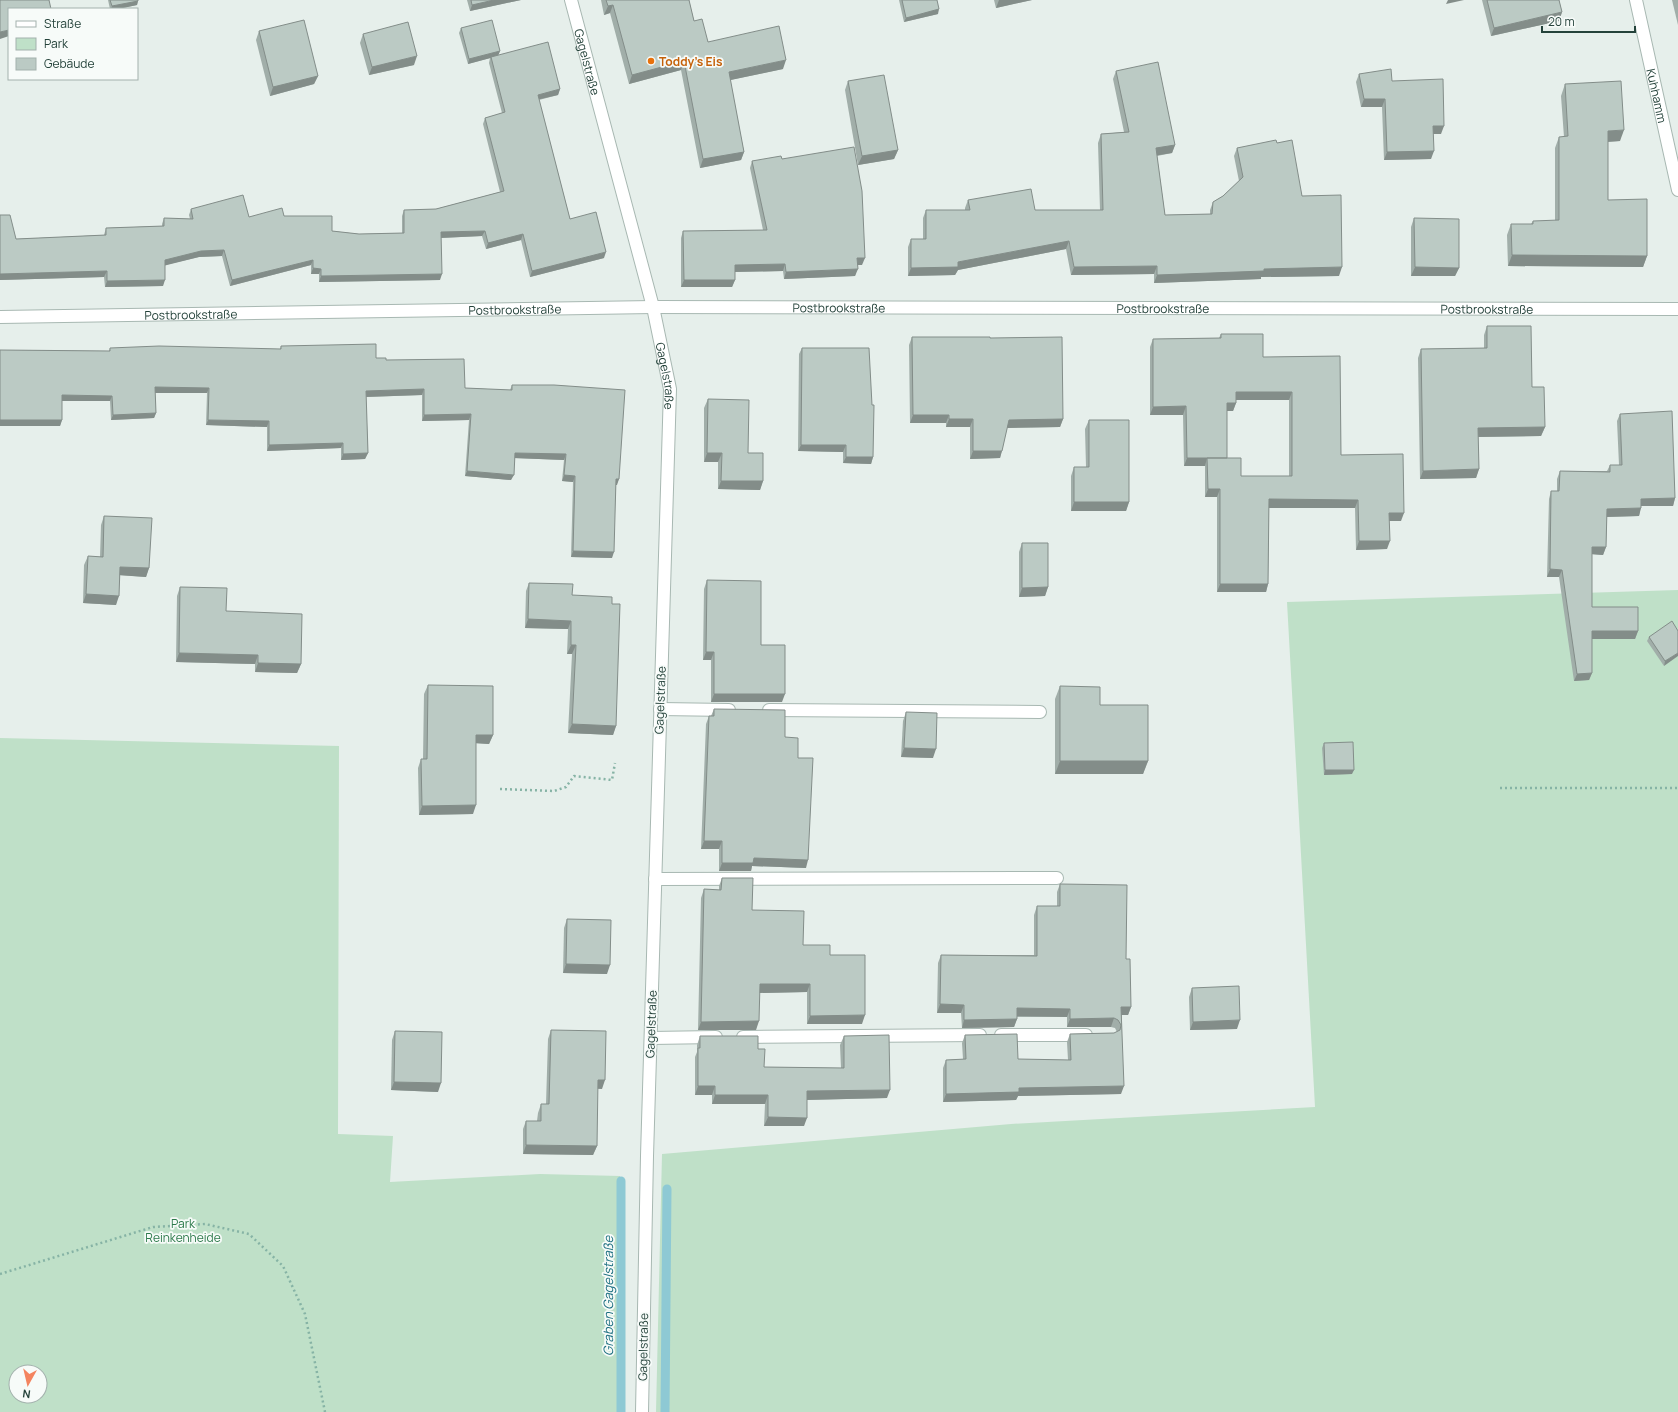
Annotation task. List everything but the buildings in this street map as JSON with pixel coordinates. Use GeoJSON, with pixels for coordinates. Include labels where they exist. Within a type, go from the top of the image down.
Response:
{"type":"FeatureCollection","features":[{"type":"Feature","properties":{"kind":"street","name":"Gagelstraße"},"geometry":{"type":"LineString","coordinates":[[570,0],[653,307],[670,389],[650,1038],[642,1412]]}},
{"type":"Feature","properties":{"kind":"street","name":"Kuhhamm"},"geometry":{"type":"LineString","coordinates":[[1636,0],[1678,190]]}},
{"type":"Feature","properties":{"kind":"street","name":"Postbrookstraße"},"geometry":{"type":"LineString","coordinates":[[0,317],[653,307],[1678,309]]}},
{"type":"Feature","properties":{"kind":"street"},"geometry":{"type":"LineString","coordinates":[[660,709],[739,710]]}},
{"type":"Feature","properties":{"kind":"street"},"geometry":{"type":"LineString","coordinates":[[755,710],[1040,712]]}},
{"type":"Feature","properties":{"kind":"street"},"geometry":{"type":"LineString","coordinates":[[655,879],[1057,878]]}},
{"type":"Feature","properties":{"kind":"street"},"geometry":{"type":"LineString","coordinates":[[650,1038],[1096,1034]]}},
{"type":"Feature","properties":{"kind":"path"},"geometry":{"type":"LineString","coordinates":[[500,789],[554,791],[566,787],[574,776],[612,780],[615,763]]}},
{"type":"Feature","properties":{"kind":"path"},"geometry":{"type":"LineString","coordinates":[[1500,788],[1678,788]]}},
{"type":"Feature","properties":{"kind":"path"},"geometry":{"type":"LineString","coordinates":[[0,1274],[153,1227],[205,1224],[249,1234],[283,1266],[305,1314],[325,1412]]}},
{"type":"Feature","properties":{"kind":"green space"},"geometry":{"type":"Polygon","coordinates":[[[1678,590],[1678,1412],[656,1412],[662,1154],[1011,1124],[1315,1107],[1287,602],[1678,590]]]}},
{"type":"Feature","properties":{"kind":"green space","name":"Park Reinkenheide"},"geometry":{"type":"Polygon","coordinates":[[[0,738],[339,746],[338,1134],[393,1136],[390,1182],[540,1174],[620,1176],[618,1412],[0,1412],[0,738]]]}},
{"type":"Feature","properties":{"kind":"waterway","name":"Graben Gagelstraße"},"geometry":{"type":"LineString","coordinates":[[621,1181],[621,1412]]}},
{"type":"Feature","properties":{"kind":"waterway"},"geometry":{"type":"LineString","coordinates":[[665,1412],[667,1189]]}},
{"type":"Feature","properties":{"kind":"place","name":"Toddy's Eis"},"geometry":{"type":"Point","coordinates":[651,61]}}]}
